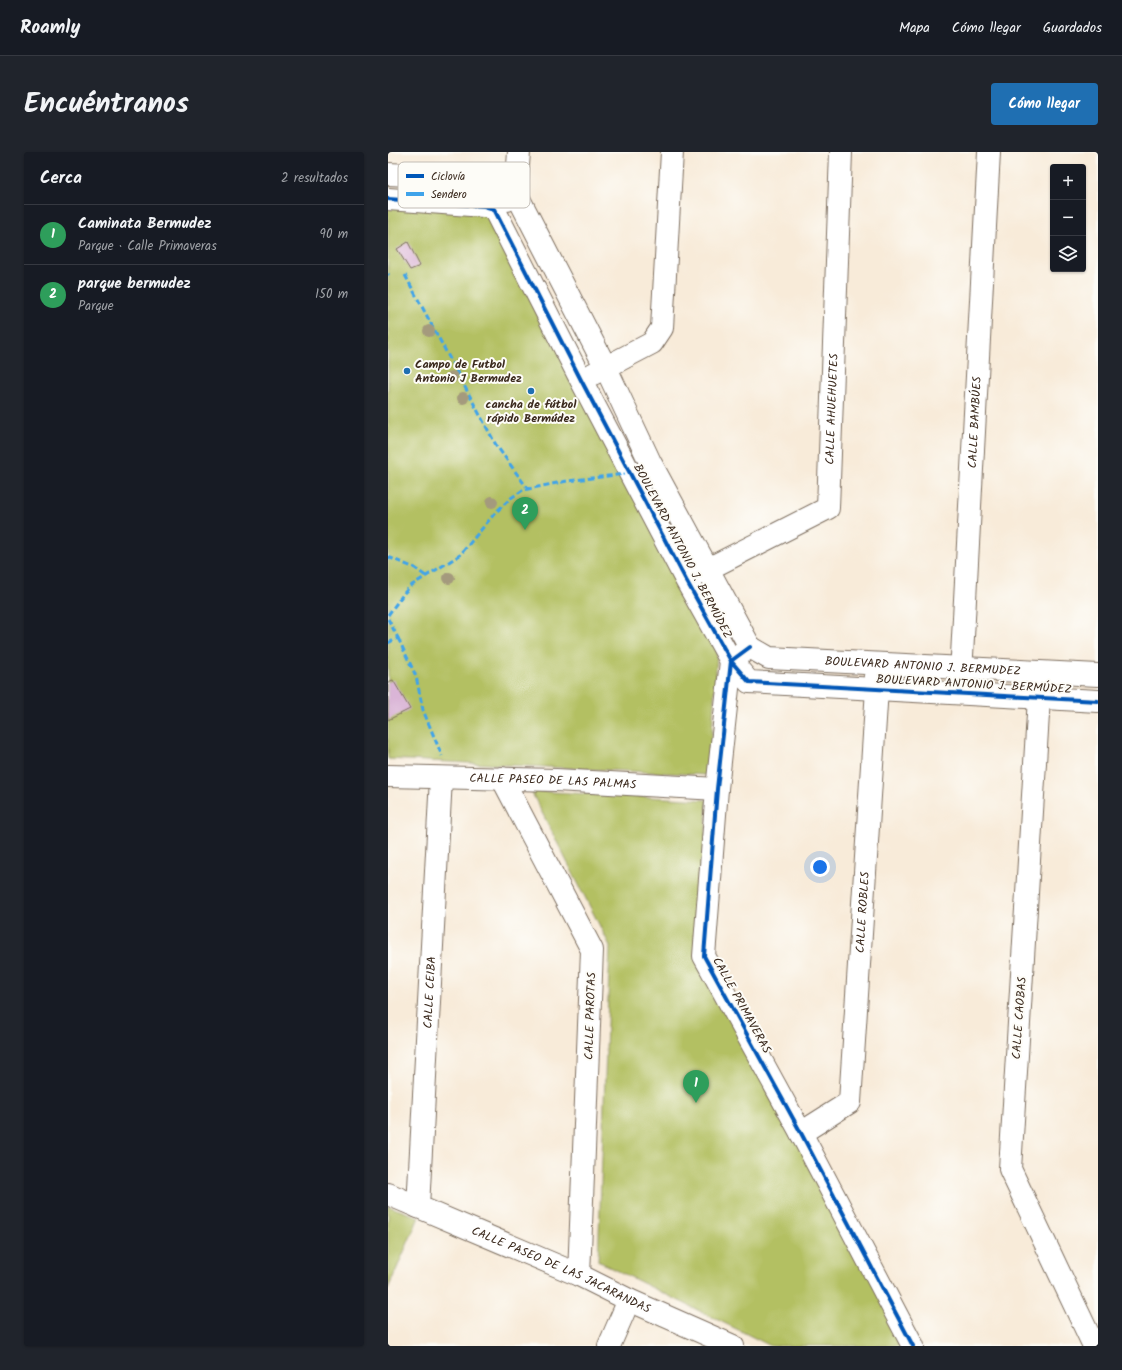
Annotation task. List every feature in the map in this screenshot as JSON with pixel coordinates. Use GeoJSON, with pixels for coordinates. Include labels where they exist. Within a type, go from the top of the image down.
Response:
{"type":"FeatureCollection","features":[{"type":"Feature","properties":{"kind":"street"},"geometry":{"type":"LineString","coordinates":[[518,152],[518,162]]}},
{"type":"Feature","properties":{"kind":"street"},"geometry":{"type":"LineString","coordinates":[[581,380],[652,343],[662,328],[672,152]]}},
{"type":"Feature","properties":{"kind":"street","name":"CALLE AHUEHUETES"},"geometry":{"type":"LineString","coordinates":[[686,580],[828,508],[841,152]]}},
{"type":"Feature","properties":{"kind":"street","name":"CALLE BAMBÚES"},"geometry":{"type":"LineString","coordinates":[[960,694],[989,152]]}},
{"type":"Feature","properties":{"kind":"street","name":"BOULEVARD ANTONIO J. BERMÚDEZ"},"geometry":{"type":"LineString","coordinates":[[388,174],[398,174]]}},
{"type":"Feature","properties":{"kind":"street"},"geometry":{"type":"LineString","coordinates":[[388,199],[398,200]]}},
{"type":"Feature","properties":{"kind":"street","name":"BOULEVARD ANTONIO J. BERMÚDEZ"},"geometry":{"type":"LineString","coordinates":[[524,208],[606,368],[650,462],[750,647]]}},
{"type":"Feature","properties":{"kind":"street","name":"BOULEVARD ANTONIO J. BERMÚDEZ"},"geometry":{"type":"LineString","coordinates":[[494,209],[581,380],[686,580],[731,660],[749,682],[1098,701]]}},
{"type":"Feature","properties":{"kind":"street"},"geometry":{"type":"LineString","coordinates":[[731,660],[750,647]]}},
{"type":"Feature","properties":{"kind":"street","name":"BOULEVARD ANTONIO J. BERMUDEZ"},"geometry":{"type":"LineString","coordinates":[[750,647],[769,658],[1098,675]]}},
{"type":"Feature","properties":{"kind":"street","name":"CALLE PRIMAVERAS"},"geometry":{"type":"LineString","coordinates":[[731,660],[717,789],[704,956],[913,1346]]}},
{"type":"Feature","properties":{"kind":"street","name":"CALLE ROBLES"},"geometry":{"type":"LineString","coordinates":[[800,1133],[850,1102],[877,689],[874,664]]}},
{"type":"Feature","properties":{"kind":"street","name":"CALLE CAOBAS"},"geometry":{"type":"LineString","coordinates":[[1037,672],[1039,698],[1010,1169],[1094,1346]]}},
{"type":"Feature","properties":{"kind":"street","name":"CALLE PASEO DE LAS PALMAS"},"geometry":{"type":"LineString","coordinates":[[388,776],[502,778],[717,789]]}},
{"type":"Feature","properties":{"kind":"street","name":"CALLE CEIBA"},"geometry":{"type":"LineString","coordinates":[[418,1208],[441,778]]}},
{"type":"Feature","properties":{"kind":"street","name":"CALLE PAROTAS"},"geometry":{"type":"LineString","coordinates":[[502,778],[592,950],[579,1275]]}},
{"type":"Feature","properties":{"kind":"street","name":"CALLE PASEO DE LAS JACARANDAS"},"geometry":{"type":"LineString","coordinates":[[388,1194],[579,1275],[629,1300],[733,1346]]}},
{"type":"Feature","properties":{"kind":"street"},"geometry":{"type":"LineString","coordinates":[[609,1346],[629,1300]]}},
{"type":"Feature","properties":{"kind":"green space"},"geometry":{"type":"Polygon","coordinates":[[[388,204],[398,205],[398,208],[437,208],[499,213],[718,638],[710,765],[706,775],[388,759],[388,204]]]}},
{"type":"Feature","properties":{"kind":"green space"},"geometry":{"type":"Polygon","coordinates":[[[531,791],[707,800],[702,941],[914,1346],[771,1346],[598,1261],[610,946],[531,791]]]}},
{"type":"Feature","properties":{"kind":"green space"},"geometry":{"type":"Polygon","coordinates":[[[388,1206],[419,1217],[388,1289],[388,1206]]]}},
{"type":"Feature","properties":{"kind":"building"},"geometry":{"type":"Polygon","coordinates":[[[408,242],[420,266],[410,270],[397,249],[408,242]]]}},
{"type":"Feature","properties":{"kind":"building"},"geometry":{"type":"Polygon","coordinates":[[[393,680],[410,709],[388,720],[388,682],[393,680]]]}},
{"type":"Feature","properties":{"kind":"marked path"},"geometry":{"type":"LineString","coordinates":[[405,275],[496,445],[528,489]]}},
{"type":"Feature","properties":{"kind":"marked path"},"geometry":{"type":"LineString","coordinates":[[388,615],[404,593],[412,585],[460,555],[495,513],[511,498],[523,490],[567,481],[625,474]]}},
{"type":"Feature","properties":{"kind":"marked path"},"geometry":{"type":"LineString","coordinates":[[388,557],[415,568],[427,577]]}},
{"type":"Feature","properties":{"kind":"marked path"},"geometry":{"type":"LineString","coordinates":[[388,619],[398,638],[388,643]]}},
{"type":"Feature","properties":{"kind":"marked path"},"geometry":{"type":"LineString","coordinates":[[398,638],[416,676],[423,710],[442,756]]}},
{"type":"Feature","properties":{"kind":"cycle path"},"geometry":{"type":"LineString","coordinates":[[388,199],[398,200]]}},
{"type":"Feature","properties":{"kind":"cycle path"},"geometry":{"type":"LineString","coordinates":[[491,208],[494,209],[581,380],[686,580],[731,661],[749,682],[1098,701]]}},
{"type":"Feature","properties":{"kind":"cycle path"},"geometry":{"type":"LineString","coordinates":[[750,647],[731,661],[717,789],[704,956],[801,1133],[913,1346]]}},
{"type":"Feature","properties":{"kind":"place","name":"Campo de Futbol Antonio J Bermudez"},"geometry":{"type":"Point","coordinates":[407,371]}},
{"type":"Feature","properties":{"kind":"place","name":"cancha de fútbol rápido Bermúdez"},"geometry":{"type":"Point","coordinates":[531,391]}},
{"type":"Feature","properties":{"kind":"place","name":"parque bermudez"},"geometry":{"type":"Point","coordinates":[525,530]}},
{"type":"Feature","properties":{"kind":"place","name":"Caminata Bermudez"},"geometry":{"type":"Point","coordinates":[696,1103]}}]}
